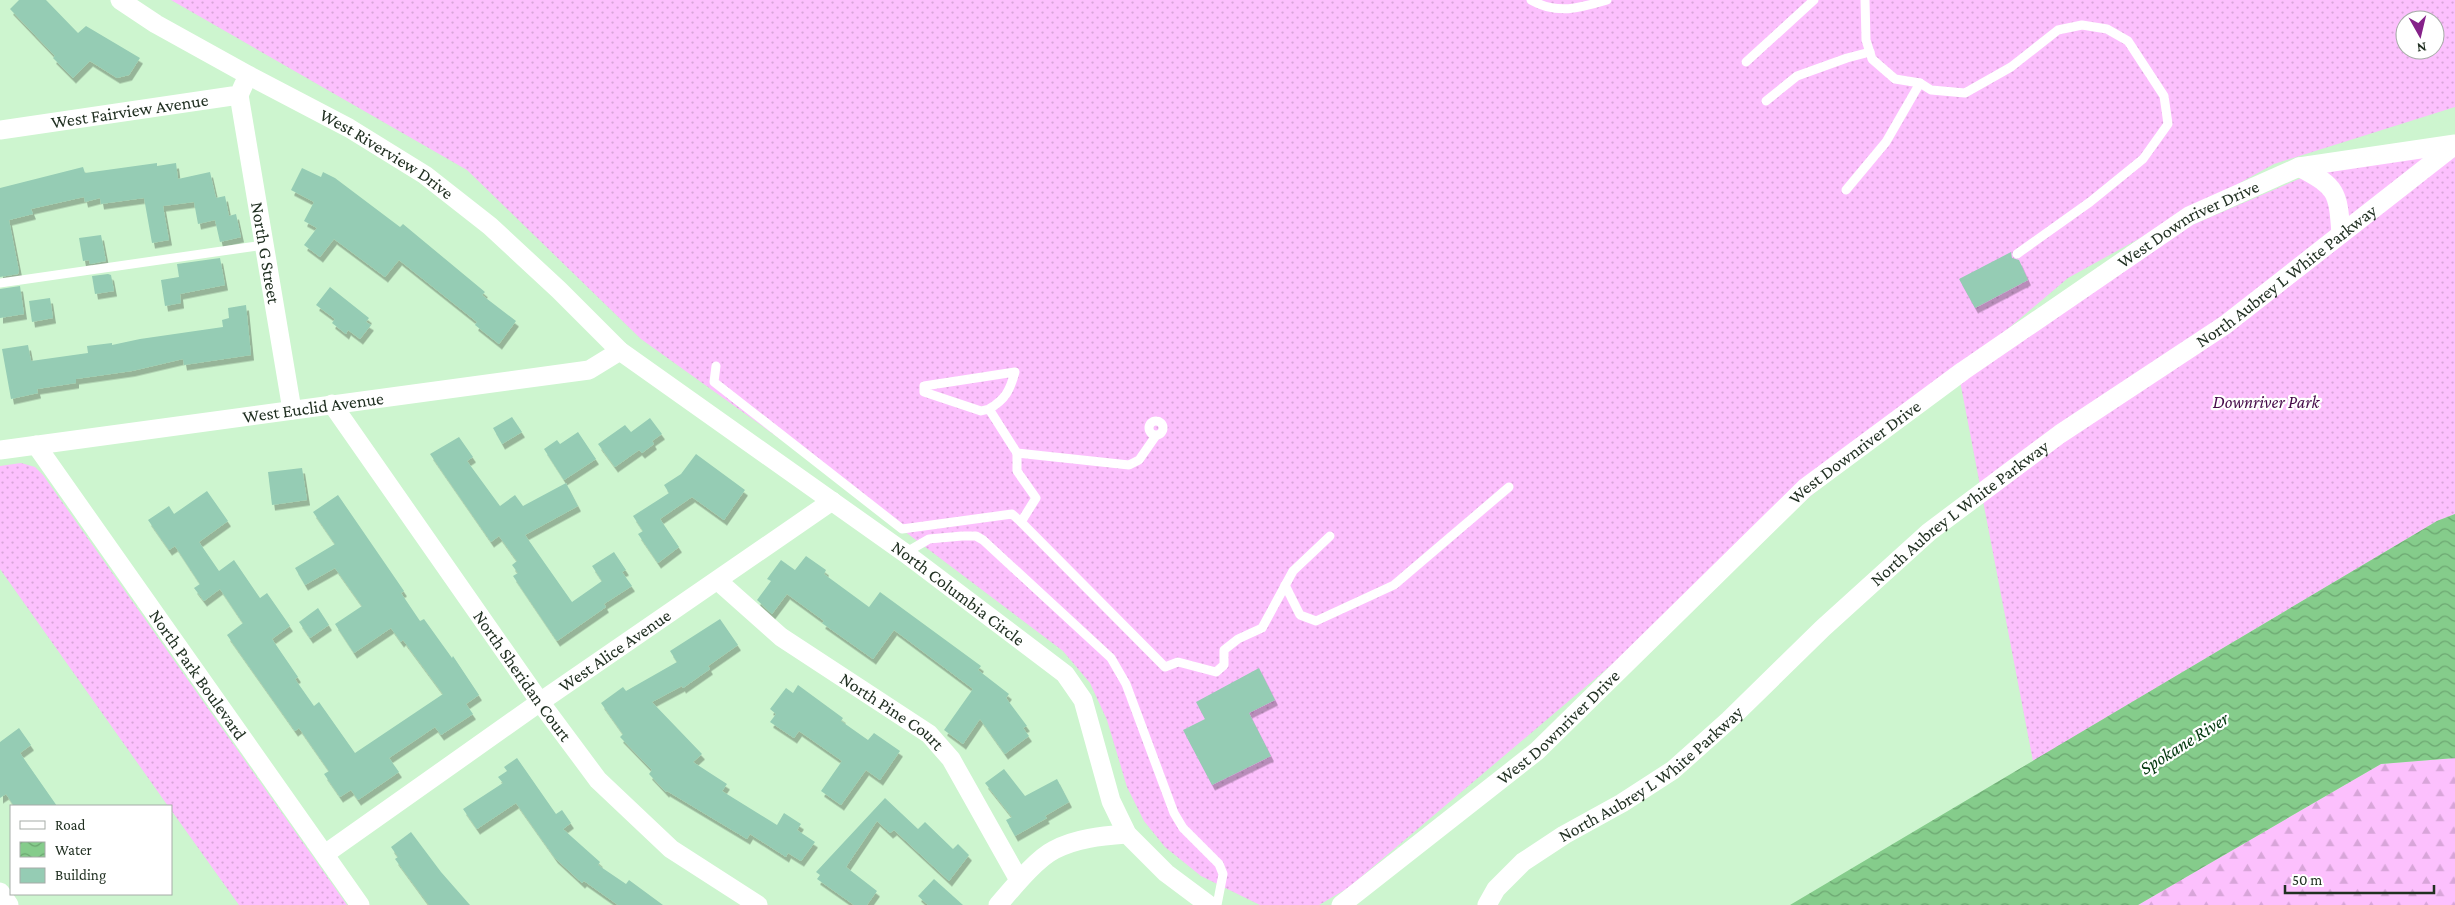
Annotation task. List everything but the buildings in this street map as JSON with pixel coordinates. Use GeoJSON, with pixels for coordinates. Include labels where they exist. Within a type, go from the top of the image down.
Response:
{"type":"FeatureCollection","features":[{"type":"Feature","properties":{"kind":"street","name":"West Riverview Drive"},"geometry":{"type":"LineString","coordinates":[[120,0],[156,24],[248,76],[349,128],[425,175],[490,226],[559,290],[620,351]]}},
{"type":"Feature","properties":{"kind":"street"},"geometry":{"type":"LineString","coordinates":[[239,95],[248,76]]}},
{"type":"Feature","properties":{"kind":"street","name":"West Fairview Avenue"},"geometry":{"type":"LineString","coordinates":[[0,130],[239,95]]}},
{"type":"Feature","properties":{"kind":"street","name":"North G Street"},"geometry":{"type":"LineString","coordinates":[[239,95],[292,410]]}},
{"type":"Feature","properties":{"kind":"street","name":"West Downriver Drive"},"geometry":{"type":"LineString","coordinates":[[1341,905],[1345,904],[1537,751],[1805,488],[1963,371],[2189,216],[2299,167],[2455,144]]}},
{"type":"Feature","properties":{"kind":"street","name":"North Aubrey L White Parkway"},"geometry":{"type":"LineString","coordinates":[[1487,905],[1496,889],[1523,862],[1564,835],[1622,803],[1673,770],[1729,720],[1823,628],[1929,532],[2060,434],[2225,325],[2455,144]]}},
{"type":"Feature","properties":{"kind":"street"},"geometry":{"type":"LineString","coordinates":[[2299,167],[2326,182],[2339,202],[2341,234]]}},
{"type":"Feature","properties":{"kind":"street","name":"West Euclid Avenue"},"geometry":{"type":"LineString","coordinates":[[0,450],[589,370],[620,351]]}},
{"type":"Feature","properties":{"kind":"street","name":"North Columbia Circle"},"geometry":{"type":"LineString","coordinates":[[620,351],[905,553],[1065,674],[1084,700],[1111,801],[1127,834],[1166,873],[1209,905]]}},
{"type":"Feature","properties":{"kind":"street","name":"North Sheridan Court"},"geometry":{"type":"LineString","coordinates":[[332,404],[540,702],[598,780],[671,849],[758,905]]}},
{"type":"Feature","properties":{"kind":"street","name":"North Park Boulevard"},"geometry":{"type":"LineString","coordinates":[[36,445],[360,905]]}},
{"type":"Feature","properties":{"kind":"street","name":"West Alice Avenue"},"geometry":{"type":"LineString","coordinates":[[325,854],[540,702],[832,501]]}},
{"type":"Feature","properties":{"kind":"street","name":"North Pine Court"},"geometry":{"type":"LineString","coordinates":[[718,581],[781,637],[929,734],[951,759],[1019,880]]}},
{"type":"Feature","properties":{"kind":"street"},"geometry":{"type":"LineString","coordinates":[[998,905],[1019,880],[1053,850],[1089,838],[1127,834]]}},
{"type":"Feature","properties":{"kind":"street"},"geometry":{"type":"LineString","coordinates":[[0,892],[9,905]]}},
{"type":"Feature","properties":{"kind":"lane"},"geometry":{"type":"LineString","coordinates":[[1531,0],[1542,6],[1576,10],[1607,0]]}},
{"type":"Feature","properties":{"kind":"lane"},"geometry":{"type":"LineString","coordinates":[[1746,62],[1814,0]]}},
{"type":"Feature","properties":{"kind":"lane"},"geometry":{"type":"LineString","coordinates":[[1864,0],[1864,16],[1872,59],[1895,78],[1920,83],[1931,90],[1965,93],[2010,67],[2058,30],[2082,25],[2107,29],[2128,41],[2164,96],[2168,124],[2143,159],[2090,202],[2017,254]]}},
{"type":"Feature","properties":{"kind":"lane"},"geometry":{"type":"LineString","coordinates":[[1766,101],[1797,76],[1846,58],[1870,52]]}},
{"type":"Feature","properties":{"kind":"lane"},"geometry":{"type":"LineString","coordinates":[[1846,190],[1886,142],[1920,83]]}},
{"type":"Feature","properties":{"kind":"lane"},"geometry":{"type":"LineString","coordinates":[[0,283],[264,245]]}},
{"type":"Feature","properties":{"kind":"lane"},"geometry":{"type":"LineString","coordinates":[[716,366],[714,382],[902,529],[1012,514],[1165,667],[1178,662],[1216,672],[1224,665],[1224,650],[1238,639],[1262,628],[1293,571],[1330,536]]}},
{"type":"Feature","properties":{"kind":"lane"},"geometry":{"type":"LineString","coordinates":[[1015,372],[1010,390],[1002,401],[989,409],[981,410],[924,392],[924,386],[1015,372]]}},
{"type":"Feature","properties":{"kind":"lane"},"geometry":{"type":"LineString","coordinates":[[989,409],[1017,453],[1017,471],[1036,498],[1020,522]]}},
{"type":"Feature","properties":{"kind":"lane"},"geometry":{"type":"LineString","coordinates":[[1017,453],[1129,465],[1139,460],[1155,437]]}},
{"type":"Feature","properties":{"kind":"lane"},"geometry":{"type":"LineString","coordinates":[[1285,585],[1300,615],[1316,621],[1353,606],[1394,585],[1509,487]]}},
{"type":"Feature","properties":{"kind":"lane"},"geometry":{"type":"LineString","coordinates":[[905,553],[928,539],[976,536],[983,540],[1111,658],[1126,684],[1174,813],[1183,828],[1219,864],[1223,874],[1217,905]]}},
{"type":"Feature","properties":{"kind":"green space"},"geometry":{"type":"Polygon","coordinates":[[[171,0],[2455,0],[2455,107],[2274,164],[2068,278],[1348,888],[1319,905],[1260,905],[1201,876],[1165,847],[1144,821],[1127,787],[1107,720],[1090,683],[1063,651],[822,469],[641,339],[467,170],[171,0]]]}},
{"type":"Feature","properties":{"kind":"green space","name":"Downriver Park"},"geometry":{"type":"Polygon","coordinates":[[[2455,138],[2455,514],[2437,521],[2033,761],[1960,381],[2192,225],[2299,179],[2455,138]]]}},
{"type":"Feature","properties":{"kind":"green space"},"geometry":{"type":"Polygon","coordinates":[[[21,463],[35,467],[43,475],[347,905],[239,905],[172,811],[172,805],[167,805],[0,569],[0,466],[21,463]]]}},
{"type":"Feature","properties":{"kind":"green space"},"geometry":{"type":"Polygon","coordinates":[[[2455,758],[2455,905],[2138,905],[2381,764],[2455,758]]]}},
{"type":"Feature","properties":{"kind":"water","name":"Spokane River"},"geometry":{"type":"Polygon","coordinates":[[[2455,514],[2455,758],[2381,764],[2138,905],[1790,905],[2437,521],[2455,514]]]}}]}
